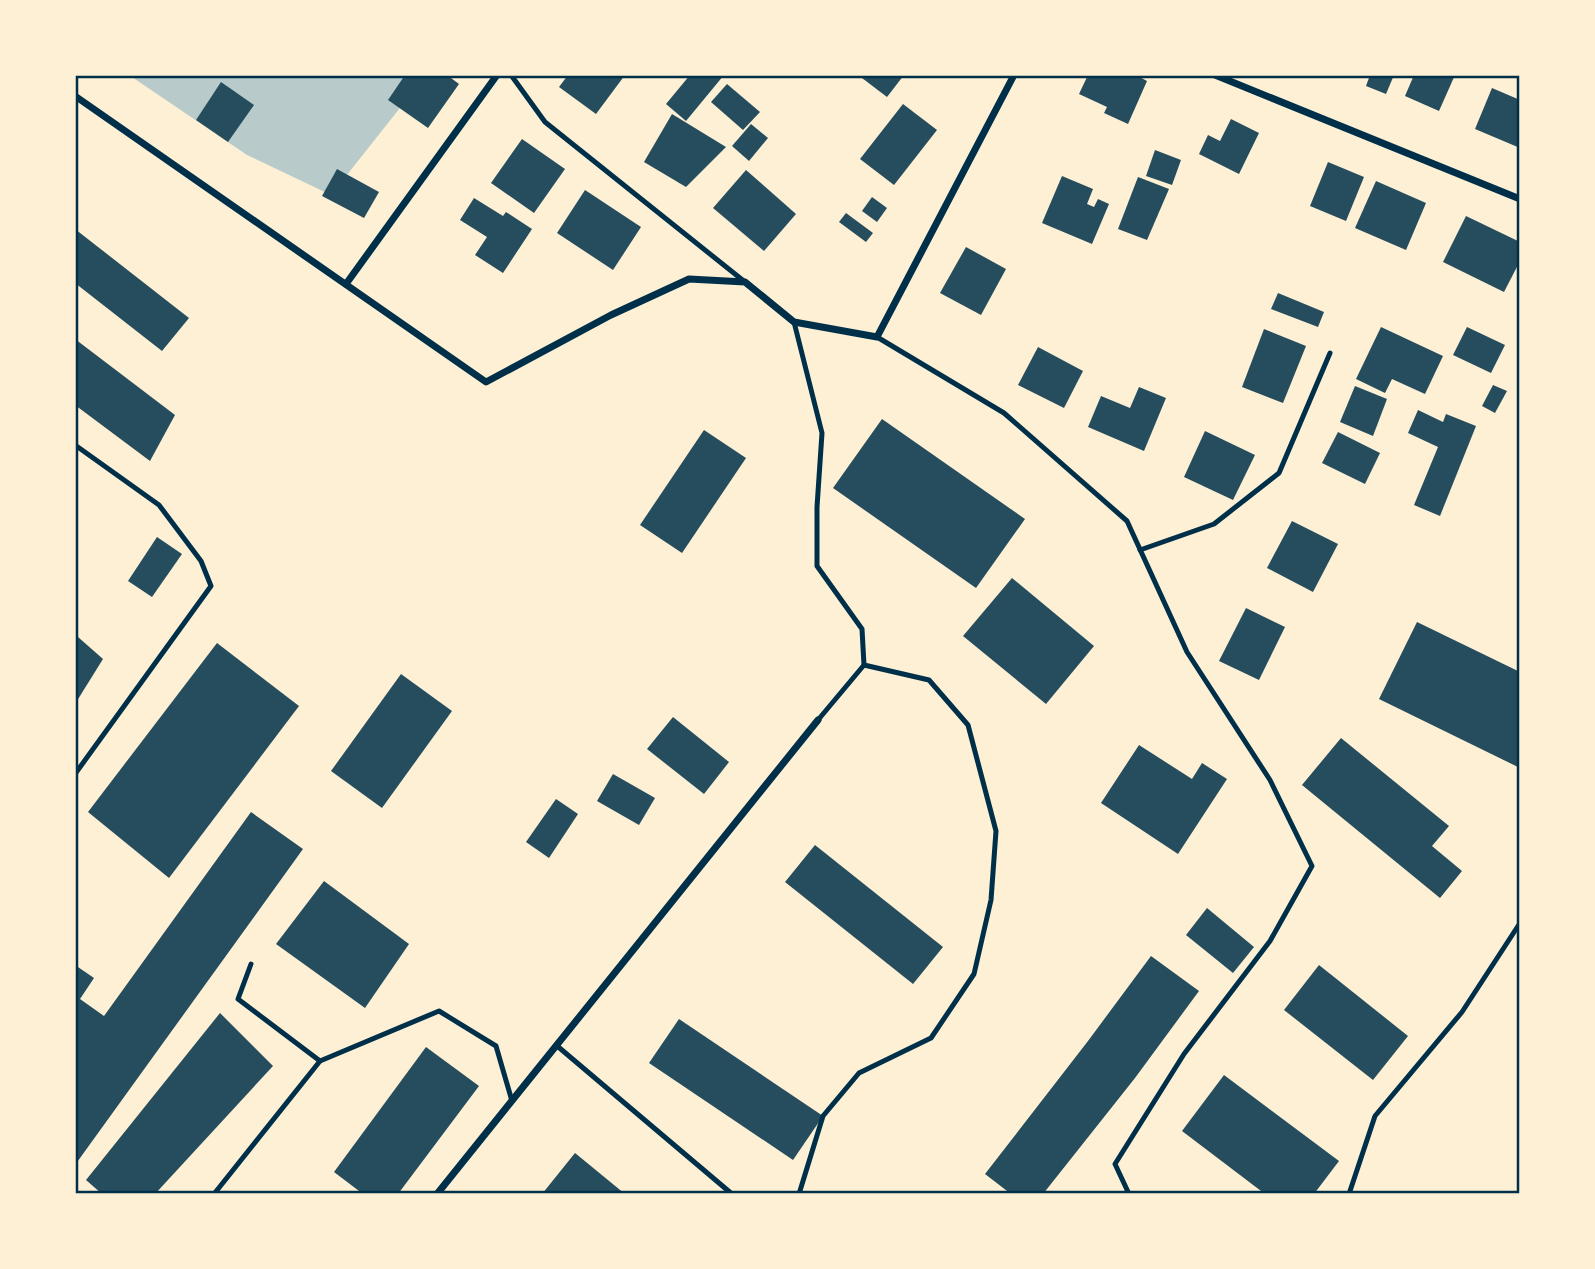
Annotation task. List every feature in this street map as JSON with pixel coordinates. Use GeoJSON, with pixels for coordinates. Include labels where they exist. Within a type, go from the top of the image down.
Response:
{"type":"FeatureCollection","features":[{"type":"Feature","properties":{"kind":"street"},"geometry":{"type":"LineString","coordinates":[[346,284],[497,75]]}},
{"type":"Feature","properties":{"kind":"street"},"geometry":{"type":"LineString","coordinates":[[75,96],[485,382],[611,314],[690,279],[745,282],[794,322],[877,337],[1014,75]]}},
{"type":"Feature","properties":{"kind":"street"},"geometry":{"type":"LineString","coordinates":[[1215,75],[1520,200]]}},
{"type":"Feature","properties":{"kind":"street"},"geometry":{"type":"LineString","coordinates":[[437,1194],[818,720]]}},
{"type":"Feature","properties":{"kind":"lane"},"geometry":{"type":"LineString","coordinates":[[511,75],[545,122],[745,282]]}},
{"type":"Feature","properties":{"kind":"lane"},"geometry":{"type":"LineString","coordinates":[[794,322],[822,433],[817,507],[817,566],[862,628],[864,666],[818,720]]}},
{"type":"Feature","properties":{"kind":"lane"},"geometry":{"type":"LineString","coordinates":[[877,337],[1004,413],[1127,521],[1187,652],[1270,780],[1312,866],[1270,941],[1184,1054],[1115,1164],[1129,1194]]}},
{"type":"Feature","properties":{"kind":"lane"},"geometry":{"type":"LineString","coordinates":[[1140,550],[1214,524],[1279,473],[1330,354]]}},
{"type":"Feature","properties":{"kind":"lane"},"geometry":{"type":"LineString","coordinates":[[75,445],[159,505],[201,561],[211,586],[75,774]]}},
{"type":"Feature","properties":{"kind":"lane"},"geometry":{"type":"LineString","coordinates":[[799,1194],[823,1116],[859,1073],[931,1038],[974,974],[991,900],[996,831],[968,725],[929,680],[864,666]]}},
{"type":"Feature","properties":{"kind":"lane"},"geometry":{"type":"LineString","coordinates":[[1349,1194],[1375,1116],[1462,1012],[1520,923]]}},
{"type":"Feature","properties":{"kind":"lane"},"geometry":{"type":"LineString","coordinates":[[251,964],[238,999],[320,1061]]}},
{"type":"Feature","properties":{"kind":"lane"},"geometry":{"type":"LineString","coordinates":[[214,1194],[320,1061],[439,1011],[496,1046],[512,1101]]}},
{"type":"Feature","properties":{"kind":"lane"},"geometry":{"type":"LineString","coordinates":[[556,1045],[732,1194]]}},
{"type":"Feature","properties":{"kind":"shaded area"},"geometry":{"type":"Polygon","coordinates":[[[129,75],[426,75],[331,195],[247,155],[129,75]]]}},
{"type":"Feature","properties":{"kind":"building"},"geometry":{"type":"Polygon","coordinates":[[[405,75],[447,75],[459,84],[428,128],[388,100],[405,75]]]}},
{"type":"Feature","properties":{"kind":"building"},"geometry":{"type":"Polygon","coordinates":[[[568,75],[625,75],[596,114],[559,87],[568,75]]]}},
{"type":"Feature","properties":{"kind":"building"},"geometry":{"type":"Polygon","coordinates":[[[690,75],[724,75],[686,121],[666,104],[690,75]]]}},
{"type":"Feature","properties":{"kind":"building"},"geometry":{"type":"Polygon","coordinates":[[[858,75],[904,75],[887,97],[858,75]]]}},
{"type":"Feature","properties":{"kind":"building"},"geometry":{"type":"Polygon","coordinates":[[[1088,75],[1136,75],[1147,81],[1128,124],[1104,113],[1107,107],[1079,94],[1088,75]]]}},
{"type":"Feature","properties":{"kind":"building"},"geometry":{"type":"Polygon","coordinates":[[[1370,75],[1394,75],[1386,94],[1366,86],[1370,75]]]}},
{"type":"Feature","properties":{"kind":"building"},"geometry":{"type":"Polygon","coordinates":[[[1414,75],[1455,75],[1439,111],[1405,96],[1414,75]]]}},
{"type":"Feature","properties":{"kind":"building"},"geometry":{"type":"Polygon","coordinates":[[[221,82],[254,105],[228,142],[196,120],[221,82]]]}},
{"type":"Feature","properties":{"kind":"building"},"geometry":{"type":"Polygon","coordinates":[[[727,84],[760,112],[743,130],[711,102],[727,84]]]}},
{"type":"Feature","properties":{"kind":"building"},"geometry":{"type":"Polygon","coordinates":[[[1492,88],[1520,100],[1520,148],[1475,129],[1492,88]]]}},
{"type":"Feature","properties":{"kind":"building"},"geometry":{"type":"Polygon","coordinates":[[[903,104],[937,130],[894,185],[860,159],[903,104]]]}},
{"type":"Feature","properties":{"kind":"building"},"geometry":{"type":"Polygon","coordinates":[[[672,114],[726,147],[686,187],[644,162],[672,114]]]}},
{"type":"Feature","properties":{"kind":"building"},"geometry":{"type":"Polygon","coordinates":[[[1231,119],[1259,133],[1239,174],[1199,154],[1208,135],[1220,141],[1231,119]]]}},
{"type":"Feature","properties":{"kind":"building"},"geometry":{"type":"Polygon","coordinates":[[[751,124],[768,138],[749,161],[732,146],[751,124]]]}},
{"type":"Feature","properties":{"kind":"building"},"geometry":{"type":"Polygon","coordinates":[[[522,139],[565,169],[534,213],[491,183],[522,139]]]}},
{"type":"Feature","properties":{"kind":"building"},"geometry":{"type":"Polygon","coordinates":[[[1155,150],[1181,160],[1172,185],[1146,176],[1155,150]]]}},
{"type":"Feature","properties":{"kind":"building"},"geometry":{"type":"Polygon","coordinates":[[[1328,162],[1364,177],[1346,221],[1310,206],[1328,162]]]}},
{"type":"Feature","properties":{"kind":"building"},"geometry":{"type":"Polygon","coordinates":[[[337,169],[379,192],[364,218],[322,196],[337,169]]]}},
{"type":"Feature","properties":{"kind":"building"},"geometry":{"type":"Polygon","coordinates":[[[746,170],[796,214],[764,251],[713,208],[746,170]]]}},
{"type":"Feature","properties":{"kind":"building"},"geometry":{"type":"Polygon","coordinates":[[[1062,176],[1093,189],[1087,204],[1094,207],[1098,199],[1109,204],[1092,244],[1042,223],[1062,176]]]}},
{"type":"Feature","properties":{"kind":"building"},"geometry":{"type":"Polygon","coordinates":[[[1138,177],[1169,189],[1147,240],[1118,229],[1138,177]]]}},
{"type":"Feature","properties":{"kind":"building"},"geometry":{"type":"Polygon","coordinates":[[[1376,181],[1426,203],[1406,250],[1355,228],[1376,181]]]}},
{"type":"Feature","properties":{"kind":"building"},"geometry":{"type":"Polygon","coordinates":[[[585,190],[641,227],[613,270],[557,233],[585,190]]]}},
{"type":"Feature","properties":{"kind":"building"},"geometry":{"type":"Polygon","coordinates":[[[872,197],[887,208],[877,222],[862,211],[872,197]]]}},
{"type":"Feature","properties":{"kind":"building"},"geometry":{"type":"Polygon","coordinates":[[[474,198],[503,216],[506,212],[532,229],[503,273],[475,255],[487,237],[460,220],[474,198]]]}},
{"type":"Feature","properties":{"kind":"building"},"geometry":{"type":"Polygon","coordinates":[[[846,213],[873,233],[866,242],[839,222],[846,213]]]}},
{"type":"Feature","properties":{"kind":"building"},"geometry":{"type":"Polygon","coordinates":[[[1466,216],[1520,242],[1520,261],[1504,292],[1443,262],[1466,216]]]}},
{"type":"Feature","properties":{"kind":"building"},"geometry":{"type":"Polygon","coordinates":[[[75,229],[189,318],[162,351],[75,283],[75,229]]]}},
{"type":"Feature","properties":{"kind":"building"},"geometry":{"type":"Polygon","coordinates":[[[966,247],[1006,269],[981,315],[940,293],[966,247]]]}},
{"type":"Feature","properties":{"kind":"building"},"geometry":{"type":"Polygon","coordinates":[[[1278,293],[1324,312],[1318,327],[1271,309],[1278,293]]]}},
{"type":"Feature","properties":{"kind":"building"},"geometry":{"type":"Polygon","coordinates":[[[1381,327],[1443,356],[1425,394],[1392,379],[1385,393],[1356,379],[1381,327]]]}},
{"type":"Feature","properties":{"kind":"building"},"geometry":{"type":"Polygon","coordinates":[[[1467,327],[1505,345],[1491,373],[1453,355],[1467,327]]]}},
{"type":"Feature","properties":{"kind":"building"},"geometry":{"type":"Polygon","coordinates":[[[1264,329],[1306,346],[1283,403],[1242,387],[1264,329]]]}},
{"type":"Feature","properties":{"kind":"building"},"geometry":{"type":"Polygon","coordinates":[[[75,339],[175,415],[150,461],[75,405],[75,339]]]}},
{"type":"Feature","properties":{"kind":"building"},"geometry":{"type":"Polygon","coordinates":[[[1038,347],[1083,371],[1064,408],[1018,385],[1038,347]]]}},
{"type":"Feature","properties":{"kind":"building"},"geometry":{"type":"Polygon","coordinates":[[[1493,385],[1507,391],[1495,413],[1482,406],[1493,385]]]}},
{"type":"Feature","properties":{"kind":"building"},"geometry":{"type":"Polygon","coordinates":[[[1355,386],[1387,399],[1373,436],[1340,422],[1355,386]]]}},
{"type":"Feature","properties":{"kind":"building"},"geometry":{"type":"Polygon","coordinates":[[[1139,387],[1166,398],[1144,451],[1088,427],[1101,396],[1130,408],[1139,387]]]}},
{"type":"Feature","properties":{"kind":"building"},"geometry":{"type":"Polygon","coordinates":[[[1418,410],[1443,422],[1446,414],[1476,426],[1440,516],[1414,505],[1438,447],[1408,433],[1418,410]]]}},
{"type":"Feature","properties":{"kind":"building"},"geometry":{"type":"Polygon","coordinates":[[[882,419],[1025,519],[976,588],[833,488],[882,419]]]}},
{"type":"Feature","properties":{"kind":"building"},"geometry":{"type":"Polygon","coordinates":[[[704,430],[746,458],[682,553],[640,525],[704,430]]]}},
{"type":"Feature","properties":{"kind":"building"},"geometry":{"type":"Polygon","coordinates":[[[1205,431],[1255,455],[1233,500],[1184,477],[1205,431]]]}},
{"type":"Feature","properties":{"kind":"building"},"geometry":{"type":"Polygon","coordinates":[[[1338,432],[1380,453],[1365,484],[1322,463],[1338,432]]]}},
{"type":"Feature","properties":{"kind":"building"},"geometry":{"type":"Polygon","coordinates":[[[1292,521],[1338,544],[1313,592],[1267,568],[1292,521]]]}},
{"type":"Feature","properties":{"kind":"building"},"geometry":{"type":"Polygon","coordinates":[[[157,537],[182,554],[152,597],[128,581],[157,537]]]}},
{"type":"Feature","properties":{"kind":"building"},"geometry":{"type":"Polygon","coordinates":[[[1012,578],[1094,646],[1046,704],[963,636],[1012,578]]]}},
{"type":"Feature","properties":{"kind":"building"},"geometry":{"type":"Polygon","coordinates":[[[1246,608],[1285,627],[1259,680],[1219,661],[1246,608]]]}},
{"type":"Feature","properties":{"kind":"building"},"geometry":{"type":"Polygon","coordinates":[[[1417,622],[1520,672],[1520,768],[1379,699],[1417,622]]]}},
{"type":"Feature","properties":{"kind":"building"},"geometry":{"type":"Polygon","coordinates":[[[78,637],[103,659],[75,704],[75,641],[78,637]]]}},
{"type":"Feature","properties":{"kind":"building"},"geometry":{"type":"Polygon","coordinates":[[[217,643],[299,706],[169,878],[88,812],[217,643]]]}},
{"type":"Feature","properties":{"kind":"building"},"geometry":{"type":"Polygon","coordinates":[[[401,674],[452,711],[382,808],[331,771],[401,674]]]}},
{"type":"Feature","properties":{"kind":"building"},"geometry":{"type":"Polygon","coordinates":[[[673,717],[729,762],[704,794],[647,749],[673,717]]]}},
{"type":"Feature","properties":{"kind":"building"},"geometry":{"type":"Polygon","coordinates":[[[1341,738],[1449,826],[1432,846],[1462,871],[1440,898],[1302,785],[1341,738]]]}},
{"type":"Feature","properties":{"kind":"building"},"geometry":{"type":"Polygon","coordinates":[[[1139,745],[1192,779],[1202,763],[1227,779],[1178,854],[1101,803],[1139,745]]]}},
{"type":"Feature","properties":{"kind":"building"},"geometry":{"type":"Polygon","coordinates":[[[613,774],[655,798],[639,825],[597,801],[613,774]]]}},
{"type":"Feature","properties":{"kind":"building"},"geometry":{"type":"Polygon","coordinates":[[[556,799],[578,814],[549,858],[526,842],[556,799]]]}},
{"type":"Feature","properties":{"kind":"building"},"geometry":{"type":"Polygon","coordinates":[[[251,812],[303,849],[75,1165],[75,965],[94,978],[80,999],[104,1016],[251,812]]]}},
{"type":"Feature","properties":{"kind":"building"},"geometry":{"type":"Polygon","coordinates":[[[815,845],[943,947],[913,984],[785,882],[815,845]]]}},
{"type":"Feature","properties":{"kind":"building"},"geometry":{"type":"Polygon","coordinates":[[[324,881],[409,944],[365,1008],[276,944],[324,881]]]}},
{"type":"Feature","properties":{"kind":"building"},"geometry":{"type":"Polygon","coordinates":[[[1207,908],[1254,947],[1233,973],[1186,935],[1207,908]]]}},
{"type":"Feature","properties":{"kind":"building"},"geometry":{"type":"Polygon","coordinates":[[[1151,956],[1199,991],[1135,1078],[1043,1194],[1011,1194],[985,1174],[1151,956]]]}},
{"type":"Feature","properties":{"kind":"building"},"geometry":{"type":"Polygon","coordinates":[[[1319,965],[1408,1036],[1373,1080],[1284,1010],[1319,965]]]}},
{"type":"Feature","properties":{"kind":"building"},"geometry":{"type":"Polygon","coordinates":[[[220,1013],[273,1066],[155,1194],[102,1194],[86,1180],[220,1013]]]}},
{"type":"Feature","properties":{"kind":"building"},"geometry":{"type":"Polygon","coordinates":[[[679,1019],[823,1116],[793,1160],[649,1063],[679,1019]]]}},
{"type":"Feature","properties":{"kind":"building"},"geometry":{"type":"Polygon","coordinates":[[[426,1047],[479,1086],[398,1194],[363,1194],[334,1172],[426,1047]]]}},
{"type":"Feature","properties":{"kind":"building"},"geometry":{"type":"Polygon","coordinates":[[[1224,1075],[1339,1161],[1314,1194],[1265,1194],[1182,1131],[1224,1075]]]}},
{"type":"Feature","properties":{"kind":"building"},"geometry":{"type":"Polygon","coordinates":[[[575,1153],[625,1194],[542,1194],[575,1153]]]}}]}
